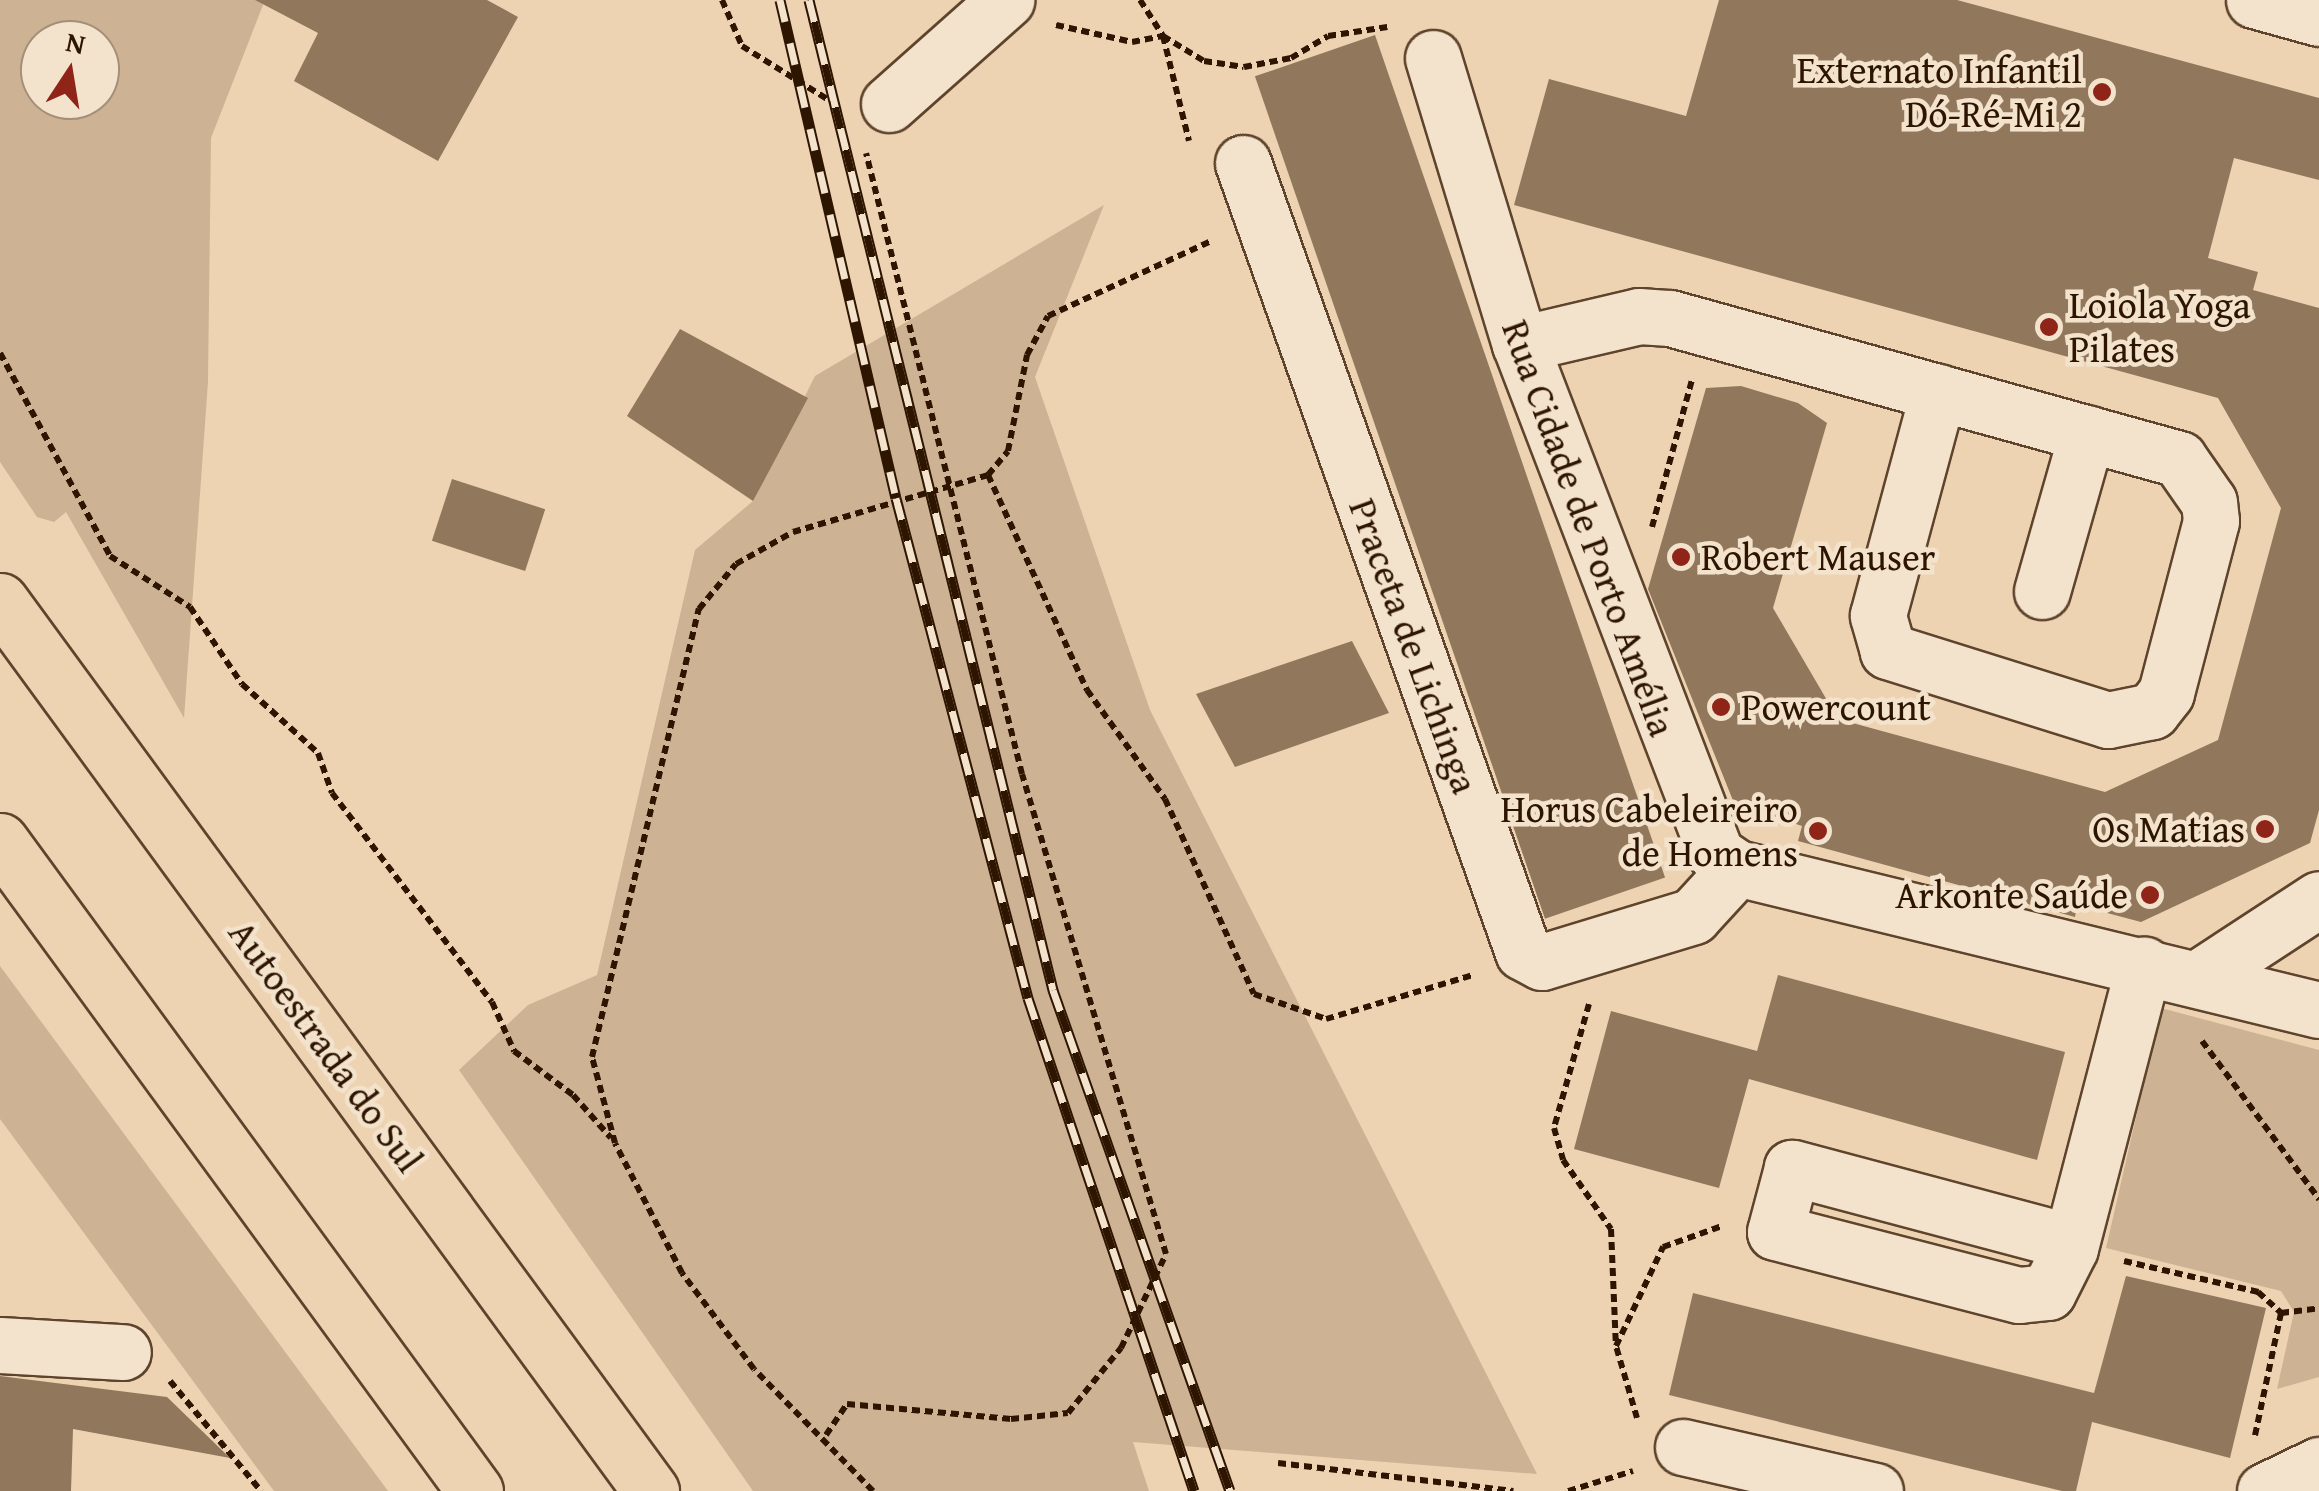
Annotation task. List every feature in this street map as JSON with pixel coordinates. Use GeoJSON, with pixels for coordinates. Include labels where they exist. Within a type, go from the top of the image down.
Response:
{"type":"FeatureCollection","features":[{"type":"Feature","properties":{"kind":"highway","name":"Autoestrada do Sul"},"geometry":{"type":"LineString","coordinates":[[0,600],[652,1491]]}},
{"type":"Feature","properties":{"kind":"highway"},"geometry":{"type":"LineString","coordinates":[[0,841],[475,1491]]}},
{"type":"Feature","properties":{"kind":"street"},"geometry":{"type":"LineString","coordinates":[[2254,0],[2319,18]]}},
{"type":"Feature","properties":{"kind":"street"},"geometry":{"type":"LineString","coordinates":[[865,116],[1003,3]]}},
{"type":"Feature","properties":{"kind":"street","name":"Rua Cidade de Porto Amélia"},"geometry":{"type":"LineString","coordinates":[[1434,58],[1520,344],[1705,837],[1737,868]]}},
{"type":"Feature","properties":{"kind":"street","name":"Praceta de Lichinga"},"geometry":{"type":"LineString","coordinates":[[1243,164],[1521,948],[1542,962]]}},
{"type":"Feature","properties":{"kind":"street"},"geometry":{"type":"LineString","coordinates":[[1520,344],[1656,316],[1938,392],[2179,459],[2211,508],[2166,693],[2131,720],[1895,657],[1882,644],[1878,615],[1938,392]]}},
{"type":"Feature","properties":{"kind":"street"},"geometry":{"type":"LineString","coordinates":[[2042,590],[2087,433]]}},
{"type":"Feature","properties":{"kind":"street"},"geometry":{"type":"LineString","coordinates":[[1542,962],[1699,914],[1737,868],[2200,977],[2319,1010]]}},
{"type":"Feature","properties":{"kind":"street"},"geometry":{"type":"LineString","coordinates":[[2200,977],[2319,899]]}},
{"type":"Feature","properties":{"kind":"street"},"geometry":{"type":"LineString","coordinates":[[1775,1232],[1792,1168],[2070,1245],[2144,964]]}},
{"type":"Feature","properties":{"kind":"street"},"geometry":{"type":"LineString","coordinates":[[0,1345],[123,1352]]}},
{"type":"Feature","properties":{"kind":"street"},"geometry":{"type":"LineString","coordinates":[[1670,1453],[1875,1491]]}},
{"type":"Feature","properties":{"kind":"street"},"geometry":{"type":"LineString","coordinates":[[2258,1472],[2319,1465]]}},
{"type":"Feature","properties":{"kind":"path"},"geometry":{"type":"LineString","coordinates":[[722,0],[742,46],[865,116],[950,488],[1054,889],[1166,1254],[1121,1348],[1068,1413],[1010,1419],[846,1404],[826,1435]]}},
{"type":"Feature","properties":{"kind":"path"},"geometry":{"type":"LineString","coordinates":[[1140,0],[1163,36],[1191,147]]}},
{"type":"Feature","properties":{"kind":"path"},"geometry":{"type":"LineString","coordinates":[[1003,3],[1132,42],[1163,36],[1204,60],[1244,67],[1383,24],[1434,58]]}},
{"type":"Feature","properties":{"kind":"path"},"geometry":{"type":"LineString","coordinates":[[872,1491],[826,1435],[754,1369],[682,1273],[615,1143],[592,1057],[699,609],[736,564],[793,532],[988,476],[1008,451],[1027,355],[1048,316],[1214,240],[1209,221]]}},
{"type":"Feature","properties":{"kind":"path"},"geometry":{"type":"LineString","coordinates":[[0,353],[110,556],[190,607],[242,684],[318,753],[332,793],[492,1002],[514,1050],[574,1095],[615,1143]]}},
{"type":"Feature","properties":{"kind":"path"},"geometry":{"type":"LineString","coordinates":[[1678,433],[1692,380]]}},
{"type":"Feature","properties":{"kind":"path"},"geometry":{"type":"LineString","coordinates":[[988,476],[1078,674],[1165,799],[1254,994],[1326,1018],[1350,1016],[1488,970],[1542,962]]}},
{"type":"Feature","properties":{"kind":"path"},"geometry":{"type":"LineString","coordinates":[[2144,964],[2319,1199]]}},
{"type":"Feature","properties":{"kind":"path"},"geometry":{"type":"LineString","coordinates":[[1568,1491],[1600,1487],[1670,1453],[1626,1396],[1616,1346],[1611,1229],[1564,1160],[1554,1128],[1593,994]]}},
{"type":"Feature","properties":{"kind":"path"},"geometry":{"type":"LineString","coordinates":[[1616,1346],[1664,1247],[1727,1224],[1775,1232]]}},
{"type":"Feature","properties":{"kind":"path"},"geometry":{"type":"LineString","coordinates":[[2070,1245],[2258,1292],[2281,1313],[2319,1308]]}},
{"type":"Feature","properties":{"kind":"path"},"geometry":{"type":"LineString","coordinates":[[2258,1472],[2281,1313]]}},
{"type":"Feature","properties":{"kind":"path"},"geometry":{"type":"LineString","coordinates":[[123,1352],[149,1361],[212,1421],[262,1491]]}},
{"type":"Feature","properties":{"kind":"path"},"geometry":{"type":"LineString","coordinates":[[1278,1462],[1512,1491]]}},
{"type":"Feature","properties":{"kind":"shaded area"},"geometry":{"type":"Polygon","coordinates":[[[0,0],[265,0],[211,138],[208,382],[184,718],[66,512],[54,522],[37,517],[0,462],[0,0]]]}},
{"type":"Feature","properties":{"kind":"shaded area"},"geometry":{"type":"Polygon","coordinates":[[[1104,205],[1035,377],[1150,710],[1537,1474],[1133,1442],[1149,1491],[753,1491],[459,1070],[528,1005],[597,975],[695,550],[753,501],[815,376],[1104,205]]]}},
{"type":"Feature","properties":{"kind":"shaded area"},"geometry":{"type":"Polygon","coordinates":[[[0,966],[388,1491],[274,1491],[0,1119],[0,966]]]}},
{"type":"Feature","properties":{"kind":"shaded area"},"geometry":{"type":"Polygon","coordinates":[[[2161,1008],[2319,1050],[2319,1377],[2277,1389],[2294,1312],[2281,1291],[2106,1248],[2161,1008]]]}},
{"type":"Feature","properties":{"kind":"building"},"geometry":{"type":"Polygon","coordinates":[[[255,0],[487,0],[518,17],[438,161],[294,81],[318,33],[255,0]]]}},
{"type":"Feature","properties":{"kind":"building"},"geometry":{"type":"Polygon","coordinates":[[[1719,0],[1957,0],[2319,98],[2319,180],[2234,158],[2208,258],[2258,272],[2253,290],[2319,308],[2319,810],[2310,843],[2141,922],[2077,905],[2075,917],[1798,841],[1802,826],[1734,803],[1648,589],[1706,388],[1741,386],[1798,403],[1827,423],[1773,608],[1838,719],[2105,792],[2218,740],[2281,508],[2218,398],[1514,205],[1549,79],[1686,116],[1719,0]]]}},
{"type":"Feature","properties":{"kind":"building"},"geometry":{"type":"Polygon","coordinates":[[[1375,35],[1665,877],[1545,919],[1255,76],[1375,35]]]}},
{"type":"Feature","properties":{"kind":"building"},"geometry":{"type":"Polygon","coordinates":[[[680,329],[808,398],[753,501],[627,416],[680,329]]]}},
{"type":"Feature","properties":{"kind":"building"},"geometry":{"type":"Polygon","coordinates":[[[452,479],[545,509],[525,571],[432,541],[452,479]]]}},
{"type":"Feature","properties":{"kind":"building"},"geometry":{"type":"Polygon","coordinates":[[[1352,641],[1389,713],[1235,767],[1196,694],[1352,641]]]}},
{"type":"Feature","properties":{"kind":"building"},"geometry":{"type":"Polygon","coordinates":[[[1778,975],[2065,1052],[2037,1160],[1749,1079],[1719,1188],[1574,1149],[1611,1011],[1757,1051],[1778,975]]]}},
{"type":"Feature","properties":{"kind":"building"},"geometry":{"type":"Polygon","coordinates":[[[2126,1276],[2266,1308],[2230,1458],[2092,1422],[2076,1491],[2062,1491],[1669,1395],[1693,1293],[2094,1393],[2126,1276]]]}},
{"type":"Feature","properties":{"kind":"building"},"geometry":{"type":"Polygon","coordinates":[[[0,1376],[167,1397],[230,1458],[73,1429],[71,1491],[0,1491],[0,1376]]]}},
{"type":"Feature","properties":{"kind":"railway"},"geometry":{"type":"LineString","coordinates":[[780,0],[896,498],[1028,998],[1194,1491]]}},
{"type":"Feature","properties":{"kind":"railway"},"geometry":{"type":"LineString","coordinates":[[809,0],[1053,990],[1230,1491]]}},
{"type":"Feature","properties":{"kind":"place","name":"Externato Infantil Dó-Ré-Mi 2"},"geometry":{"type":"Point","coordinates":[2102,92]}},
{"type":"Feature","properties":{"kind":"place","name":"Loiola Yoga Pilates"},"geometry":{"type":"Point","coordinates":[2049,327]}},
{"type":"Feature","properties":{"kind":"place","name":"Robert Mauser"},"geometry":{"type":"Point","coordinates":[1681,557]}},
{"type":"Feature","properties":{"kind":"place","name":"Powercount"},"geometry":{"type":"Point","coordinates":[1721,707]}},
{"type":"Feature","properties":{"kind":"place","name":"Os Matias"},"geometry":{"type":"Point","coordinates":[2265,829]}},
{"type":"Feature","properties":{"kind":"place","name":"Horus Cabeleireiro de Homens"},"geometry":{"type":"Point","coordinates":[1818,831]}},
{"type":"Feature","properties":{"kind":"place","name":"Arkonte Saúde"},"geometry":{"type":"Point","coordinates":[2150,895]}}]}
